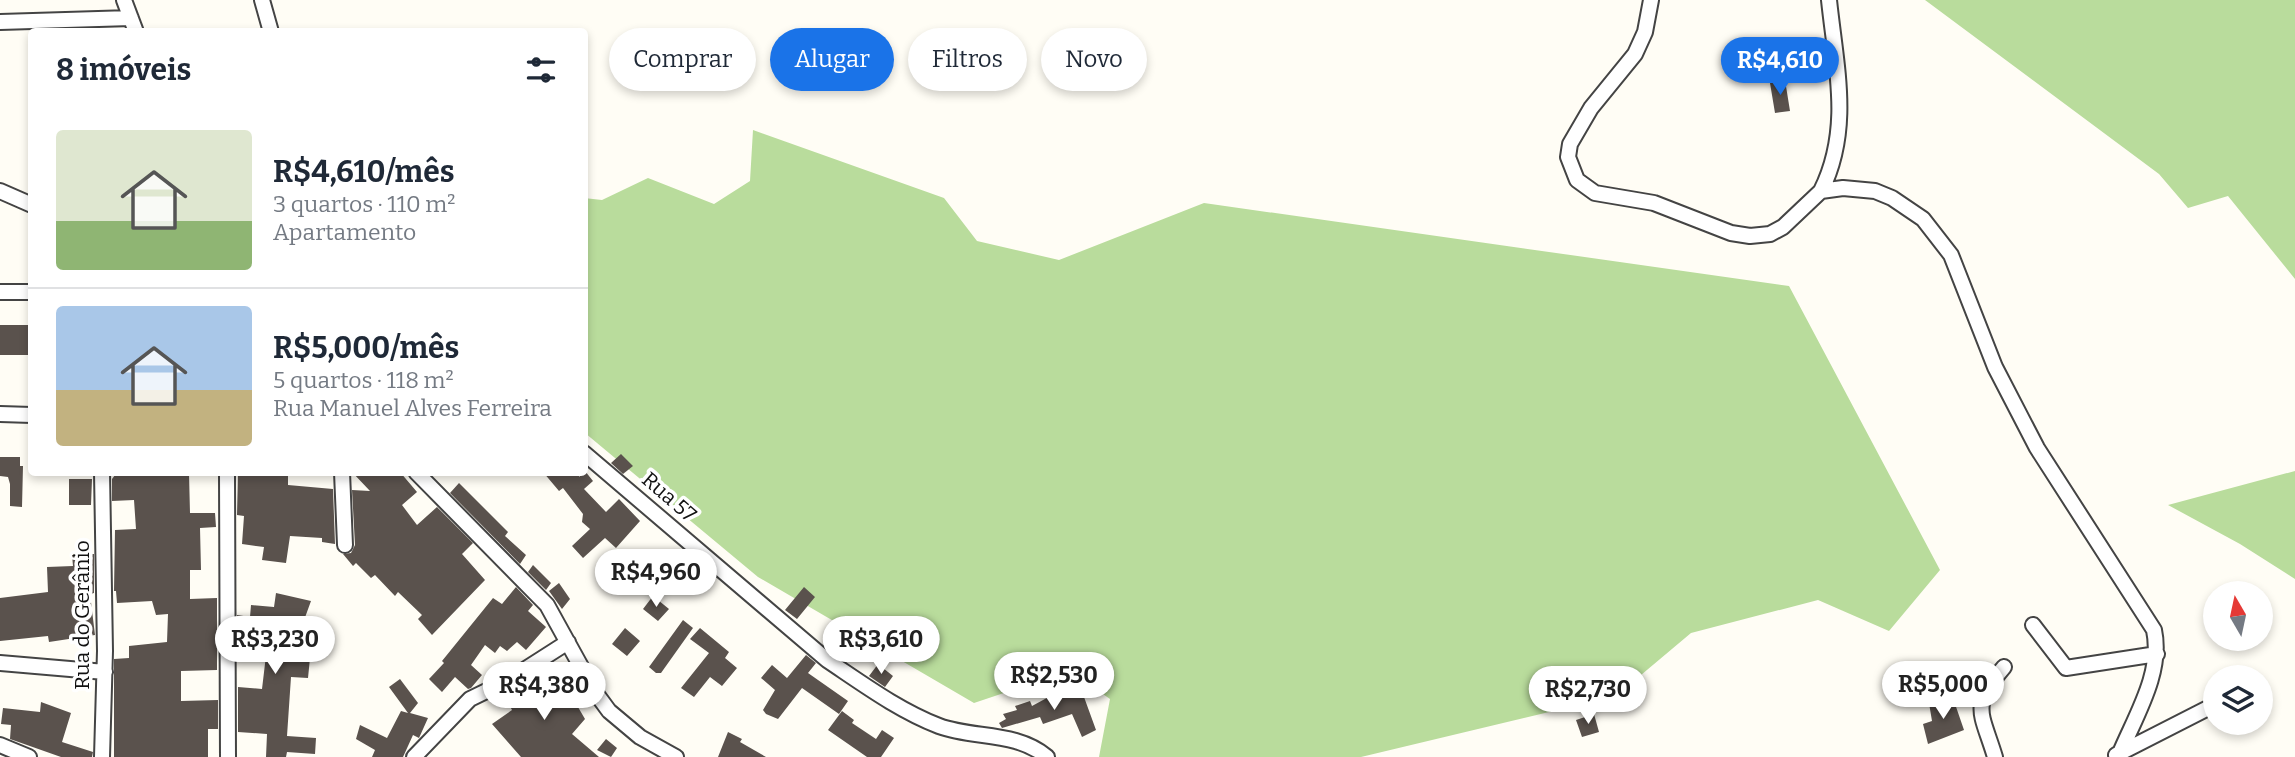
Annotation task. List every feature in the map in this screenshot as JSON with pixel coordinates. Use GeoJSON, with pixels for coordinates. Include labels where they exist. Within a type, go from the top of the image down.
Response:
{"type":"FeatureCollection","features":[{"type":"Feature","properties":{"kind":"street"},"geometry":{"type":"LineString","coordinates":[[0,22],[133,25],[124,0]]}},
{"type":"Feature","properties":{"kind":"street"},"geometry":{"type":"LineString","coordinates":[[262,0],[270,28]]}},
{"type":"Feature","properties":{"kind":"street"},"geometry":{"type":"LineString","coordinates":[[1651,0],[1645,32],[1635,54],[1591,108],[1570,144],[1568,157],[1577,180],[1595,193],[1654,203],[1731,233],[1750,236],[1770,234],[1783,227],[1821,191],[1833,167],[1842,118],[1829,0]]}},
{"type":"Feature","properties":{"kind":"street"},"geometry":{"type":"LineString","coordinates":[[1821,191],[1857,187],[1875,191],[1892,198],[1923,219],[1940,240],[1951,255],[1995,367],[2037,448],[2147,616],[2154,630],[2157,654],[2153,673],[2116,755]]}},
{"type":"Feature","properties":{"kind":"street"},"geometry":{"type":"LineString","coordinates":[[0,191],[28,203]]}},
{"type":"Feature","properties":{"kind":"street"},"geometry":{"type":"LineString","coordinates":[[0,292],[28,292]]}},
{"type":"Feature","properties":{"kind":"street"},"geometry":{"type":"LineString","coordinates":[[0,414],[28,415]]}},
{"type":"Feature","properties":{"kind":"street","name":"Rua 57"},"geometry":{"type":"LineString","coordinates":[[588,456],[827,660],[865,686],[907,713],[943,727],[1026,744],[1047,757]]}},
{"type":"Feature","properties":{"kind":"street","name":"Rua do Gerânio"},"geometry":{"type":"LineString","coordinates":[[102,476],[102,757]]}},
{"type":"Feature","properties":{"kind":"street"},"geometry":{"type":"LineString","coordinates":[[227,476],[228,757]]}},
{"type":"Feature","properties":{"kind":"street"},"geometry":{"type":"LineString","coordinates":[[342,476],[345,545]]}},
{"type":"Feature","properties":{"kind":"street"},"geometry":{"type":"LineString","coordinates":[[420,476],[547,606],[595,692],[609,711],[640,737],[676,757]]}},
{"type":"Feature","properties":{"kind":"street"},"geometry":{"type":"LineString","coordinates":[[2033,625],[2066,668],[2157,654]]}},
{"type":"Feature","properties":{"kind":"street"},"geometry":{"type":"LineString","coordinates":[[414,757],[470,699],[507,681],[568,642]]}},
{"type":"Feature","properties":{"kind":"street"},"geometry":{"type":"LineString","coordinates":[[0,663],[104,672]]}},
{"type":"Feature","properties":{"kind":"street"},"geometry":{"type":"LineString","coordinates":[[1995,757],[1980,705],[1982,695],[2004,667]]}},
{"type":"Feature","properties":{"kind":"street"},"geometry":{"type":"LineString","coordinates":[[2116,755],[2203,711]]}},
{"type":"Feature","properties":{"kind":"street"},"geometry":{"type":"LineString","coordinates":[[0,746],[29,757]]}},
{"type":"Feature","properties":{"kind":"green space"},"geometry":{"type":"Polygon","coordinates":[[[1925,0],[2295,0],[2295,279],[2228,196],[2188,208],[2159,174],[1925,0]]]}},
{"type":"Feature","properties":{"kind":"green space"},"geometry":{"type":"Polygon","coordinates":[[[753,130],[944,198],[977,241],[1059,260],[1204,203],[1789,286],[1940,570],[1889,631],[1818,600],[1691,633],[1616,696],[1361,757],[1099,757],[1110,699],[1070,671],[974,703],[758,577],[588,435],[588,198],[602,200],[648,178],[714,204],[750,181],[753,130]]]}},
{"type":"Feature","properties":{"kind":"green space"},"geometry":{"type":"Polygon","coordinates":[[[2295,471],[2295,579],[2240,544],[2168,505],[2295,471]]]}},
{"type":"Feature","properties":{"kind":"building"},"geometry":{"type":"Polygon","coordinates":[[[1785,80],[1790,111],[1775,113],[1770,83],[1785,80]]]}},
{"type":"Feature","properties":{"kind":"building"},"geometry":{"type":"Polygon","coordinates":[[[0,325],[28,325],[28,355],[0,355],[0,325]]]}},
{"type":"Feature","properties":{"kind":"building"},"geometry":{"type":"Polygon","coordinates":[[[621,454],[633,466],[623,474],[611,463],[621,454]]]}},
{"type":"Feature","properties":{"kind":"building"},"geometry":{"type":"Polygon","coordinates":[[[0,457],[20,457],[20,466],[23,466],[22,507],[10,506],[10,484],[8,477],[0,476],[0,457]]]}},
{"type":"Feature","properties":{"kind":"building"},"geometry":{"type":"Polygon","coordinates":[[[588,475],[593,481],[584,489],[606,512],[619,499],[640,521],[616,548],[605,538],[583,558],[572,546],[590,529],[582,522],[583,514],[563,488],[559,491],[546,476],[588,475]]]}},
{"type":"Feature","properties":{"kind":"building"},"geometry":{"type":"Polygon","coordinates":[[[114,476],[189,476],[190,513],[215,513],[216,527],[200,528],[201,570],[190,570],[190,599],[217,598],[217,670],[181,671],[181,701],[218,700],[218,729],[208,729],[208,757],[114,757],[114,659],[129,658],[129,646],[167,642],[168,614],[156,615],[152,601],[117,603],[114,591],[115,530],[136,529],[134,500],[112,501],[114,476]]]}},
{"type":"Feature","properties":{"kind":"building"},"geometry":{"type":"Polygon","coordinates":[[[238,476],[288,476],[288,485],[333,489],[335,544],[322,542],[322,538],[290,536],[286,563],[262,560],[264,547],[242,544],[244,516],[237,515],[238,476]]]}},
{"type":"Feature","properties":{"kind":"building"},"geometry":{"type":"Polygon","coordinates":[[[356,476],[403,476],[417,492],[402,505],[417,525],[437,507],[473,543],[462,554],[485,580],[432,635],[418,619],[422,615],[398,592],[395,596],[375,575],[371,578],[356,563],[353,566],[343,554],[351,553],[355,545],[352,490],[370,491],[356,476]]]}},
{"type":"Feature","properties":{"kind":"building"},"geometry":{"type":"Polygon","coordinates":[[[69,479],[92,479],[91,505],[69,505],[69,479]]]}},
{"type":"Feature","properties":{"kind":"building"},"geometry":{"type":"Polygon","coordinates":[[[459,483],[508,532],[505,536],[526,555],[520,564],[450,493],[459,483]]]}},
{"type":"Feature","properties":{"kind":"building"},"geometry":{"type":"Polygon","coordinates":[[[94,554],[94,593],[90,594],[95,635],[49,642],[48,636],[0,641],[0,598],[48,592],[47,567],[73,566],[72,555],[94,554]]]}},
{"type":"Feature","properties":{"kind":"building"},"geometry":{"type":"Polygon","coordinates":[[[533,565],[551,583],[546,590],[528,572],[533,565]]]}},
{"type":"Feature","properties":{"kind":"building"},"geometry":{"type":"Polygon","coordinates":[[[559,583],[570,599],[562,609],[549,591],[559,583]]]}},
{"type":"Feature","properties":{"kind":"building"},"geometry":{"type":"Polygon","coordinates":[[[516,587],[533,605],[528,611],[546,627],[526,650],[517,642],[507,651],[500,646],[495,653],[485,645],[471,665],[482,675],[471,688],[468,689],[455,677],[442,692],[429,679],[493,598],[502,604],[516,587]]]}},
{"type":"Feature","properties":{"kind":"building"},"geometry":{"type":"Polygon","coordinates":[[[804,587],[815,597],[797,619],[785,610],[804,587]]]}},
{"type":"Feature","properties":{"kind":"building"},"geometry":{"type":"Polygon","coordinates":[[[276,593],[311,601],[303,623],[290,619],[290,652],[306,654],[306,658],[310,658],[308,678],[291,677],[287,736],[316,738],[315,754],[287,752],[286,757],[266,757],[267,734],[238,732],[238,687],[262,689],[267,647],[251,645],[252,630],[237,629],[237,615],[250,617],[251,605],[274,607],[276,593]]]}},
{"type":"Feature","properties":{"kind":"building"},"geometry":{"type":"Polygon","coordinates":[[[653,596],[669,609],[658,621],[643,609],[653,596]]]}},
{"type":"Feature","properties":{"kind":"building"},"geometry":{"type":"Polygon","coordinates":[[[683,620],[693,628],[661,673],[656,673],[649,667],[683,620]]]}},
{"type":"Feature","properties":{"kind":"building"},"geometry":{"type":"Polygon","coordinates":[[[625,628],[640,641],[627,656],[612,644],[625,628]]]}},
{"type":"Feature","properties":{"kind":"building"},"geometry":{"type":"Polygon","coordinates":[[[700,628],[729,652],[725,658],[737,668],[722,686],[710,677],[694,697],[681,688],[709,653],[690,639],[700,628]]]}},
{"type":"Feature","properties":{"kind":"building"},"geometry":{"type":"Polygon","coordinates":[[[806,655],[816,663],[808,673],[848,701],[839,714],[802,688],[778,719],[766,714],[763,710],[775,690],[761,678],[772,665],[787,678],[806,655]]]}},
{"type":"Feature","properties":{"kind":"building"},"geometry":{"type":"Polygon","coordinates":[[[878,664],[893,676],[885,687],[869,676],[878,664]]]}},
{"type":"Feature","properties":{"kind":"building"},"geometry":{"type":"Polygon","coordinates":[[[558,673],[585,719],[572,734],[599,757],[521,757],[492,724],[512,710],[506,699],[558,673]]]}},
{"type":"Feature","properties":{"kind":"building"},"geometry":{"type":"Polygon","coordinates":[[[400,679],[418,703],[410,713],[428,718],[419,738],[413,735],[403,757],[372,757],[375,750],[356,739],[360,725],[387,738],[401,711],[408,713],[389,687],[400,679]]]}},
{"type":"Feature","properties":{"kind":"building"},"geometry":{"type":"Polygon","coordinates":[[[1071,688],[1073,692],[1077,689],[1084,697],[1096,730],[1082,737],[1072,714],[1043,724],[1040,717],[1002,728],[999,723],[1006,719],[1003,714],[1017,710],[1015,706],[1030,701],[1032,706],[1056,693],[1059,698],[1071,688]]]}},
{"type":"Feature","properties":{"kind":"building"},"geometry":{"type":"Polygon","coordinates":[[[1953,698],[1964,730],[1928,744],[1923,724],[1932,721],[1929,703],[1953,698]]]}},
{"type":"Feature","properties":{"kind":"building"},"geometry":{"type":"Polygon","coordinates":[[[41,702],[71,713],[62,742],[93,752],[92,757],[61,757],[10,739],[11,725],[1,724],[3,708],[40,712],[41,702]]]}},
{"type":"Feature","properties":{"kind":"building"},"geometry":{"type":"Polygon","coordinates":[[[842,711],[854,720],[852,723],[876,739],[882,730],[894,738],[881,757],[867,757],[828,730],[842,711]]]}},
{"type":"Feature","properties":{"kind":"building"},"geometry":{"type":"Polygon","coordinates":[[[1594,714],[1599,732],[1582,737],[1576,720],[1594,714]]]}},
{"type":"Feature","properties":{"kind":"building"},"geometry":{"type":"Polygon","coordinates":[[[728,732],[742,739],[740,742],[766,757],[718,757],[728,732]]]}},
{"type":"Feature","properties":{"kind":"building"},"geometry":{"type":"Polygon","coordinates":[[[606,739],[617,748],[611,757],[597,750],[606,739]]]}}]}
